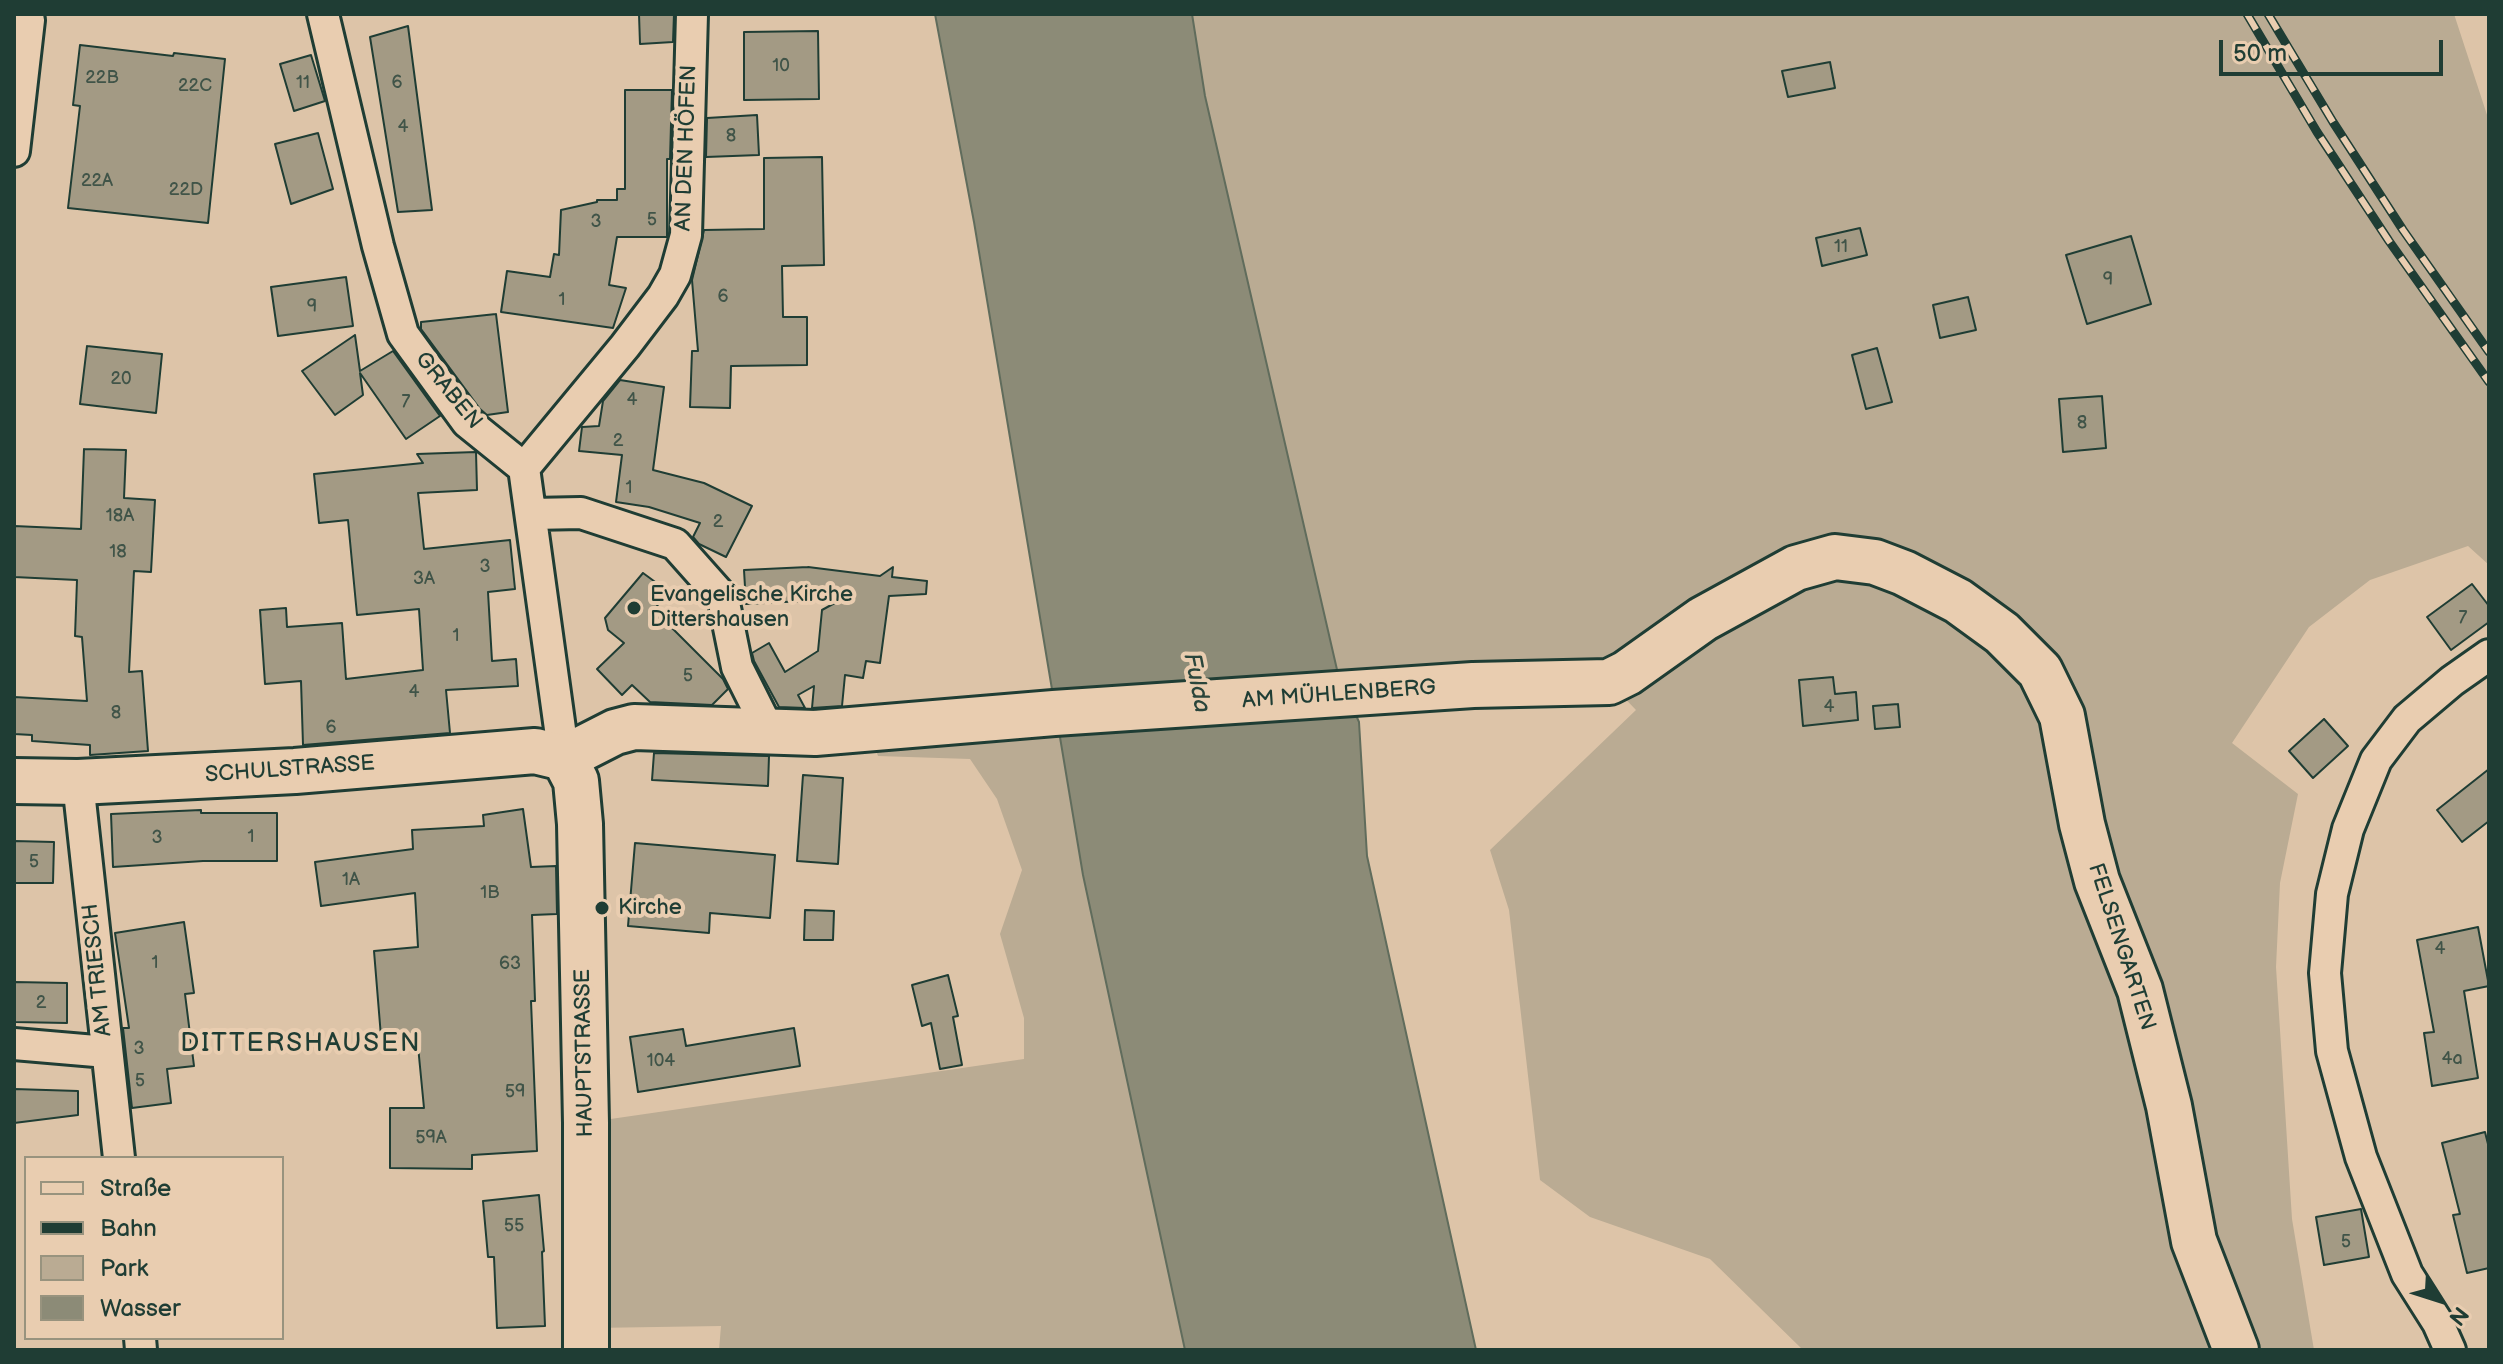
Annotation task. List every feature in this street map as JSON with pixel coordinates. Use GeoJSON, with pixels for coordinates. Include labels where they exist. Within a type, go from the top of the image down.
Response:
{"type":"FeatureCollection","features":[{"type":"Feature","properties":{"kind":"street","name":"GRABEN"},"geometry":{"type":"LineString","coordinates":[[323,14],[378,246],[403,334],[467,422],[524,468]]}},
{"type":"Feature","properties":{"kind":"street","name":"AN DEN HÖFEN"},"geometry":{"type":"LineString","coordinates":[[524,468],[625,346],[675,275],[686,235],[692,14]]}},
{"type":"Feature","properties":{"kind":"street"},"geometry":{"type":"LineString","coordinates":[[14,151],[29,20]]}},
{"type":"Feature","properties":{"kind":"street"},"geometry":{"type":"LineString","coordinates":[[524,468],[564,758]]}},
{"type":"Feature","properties":{"kind":"street"},"geometry":{"type":"LineString","coordinates":[[532,514],[581,513],[675,544],[723,598],[737,667],[770,733]]}},
{"type":"Feature","properties":{"kind":"street","name":"AM MÜHLENBERG"},"geometry":{"type":"LineString","coordinates":[[564,758],[615,732],[634,727],[770,733],[849,731],[1054,713],[1473,685],[1609,682],[1751,591],[1796,568],[1835,557],[1875,562],[1937,590]]}},
{"type":"Feature","properties":{"kind":"street","name":"FELSENGARTEN"},"geometry":{"type":"LineString","coordinates":[[1937,590],[1958,601],[2002,633],[2040,671],[2062,716],[2082,824],[2097,881],[2140,990],[2169,1106],[2194,1241],[2236,1350]]}},
{"type":"Feature","properties":{"kind":"street"},"geometry":{"type":"LineString","coordinates":[[2450,1350],[2438,1323],[2407,1274],[2361,1157],[2332,1051],[2325,973],[2332,894],[2348,829],[2376,760],[2407,719],[2489,655]]}},
{"type":"Feature","properties":{"kind":"street","name":"SCHULSTRASSE"},"geometry":{"type":"LineString","coordinates":[[14,781],[78,782],[295,771],[535,751],[564,758]]}},
{"type":"Feature","properties":{"kind":"street","name":"HAUPTSTRASSE"},"geometry":{"type":"LineString","coordinates":[[564,758],[576,781],[580,824],[586,1123],[586,1350]]}},
{"type":"Feature","properties":{"kind":"street","name":"AM TRIESCH"},"geometry":{"type":"LineString","coordinates":[[78,782],[119,1156]]}},
{"type":"Feature","properties":{"kind":"street"},"geometry":{"type":"LineString","coordinates":[[14,1044],[107,1052]]}},
{"type":"Feature","properties":{"kind":"green space"},"geometry":{"type":"Polygon","coordinates":[[[1192,14],[2454,14],[2489,121],[2489,565],[2468,546],[2370,580],[2309,627],[2232,743],[2298,794],[2280,883],[2276,967],[2292,1219],[2314,1350],[1803,1350],[1710,1259],[1590,1217],[1540,1180],[1509,910],[1490,850],[1636,710],[1609,682],[1338,674],[1205,96],[1192,14]]]}},
{"type":"Feature","properties":{"kind":"green space"},"geometry":{"type":"Polygon","coordinates":[[[1056,714],[1083,875],[1185,1350],[719,1350],[721,1326],[592,1328],[590,1122],[1024,1059],[1024,1018],[1000,934],[1022,870],[997,799],[970,759],[878,756],[866,722],[1056,714]]]}},
{"type":"Feature","properties":{"kind":"water","name":"Fulda"},"geometry":{"type":"Polygon","coordinates":[[[935,14],[1192,14],[1205,96],[1338,674],[1359,722],[1367,856],[1476,1350],[1185,1350],[1083,875],[974,222],[935,14]]]}},
{"type":"Feature","properties":{"kind":"building"},"geometry":{"type":"Polygon","coordinates":[[[639,14],[674,14],[673,42],[640,44],[639,14]]]}},
{"type":"Feature","properties":{"kind":"building"},"geometry":{"type":"Polygon","coordinates":[[[408,26],[432,210],[398,212],[370,37],[408,26]]]}},
{"type":"Feature","properties":{"kind":"building"},"geometry":{"type":"Polygon","coordinates":[[[818,31],[819,99],[744,100],[744,32],[818,31]]]}},
{"type":"Feature","properties":{"kind":"building"},"geometry":{"type":"Polygon","coordinates":[[[80,45],[225,59],[208,223],[68,208],[80,106],[73,105],[80,45]]]}},
{"type":"Feature","properties":{"kind":"building"},"geometry":{"type":"Polygon","coordinates":[[[311,55],[325,101],[294,111],[280,64],[311,55]]]}},
{"type":"Feature","properties":{"kind":"building"},"geometry":{"type":"Polygon","coordinates":[[[1830,62],[1835,88],[1788,97],[1782,71],[1830,62]]]}},
{"type":"Feature","properties":{"kind":"building"},"geometry":{"type":"Polygon","coordinates":[[[625,90],[672,90],[670,159],[667,159],[667,237],[617,237],[609,285],[626,288],[613,328],[501,312],[507,271],[550,277],[554,254],[559,255],[561,210],[597,200],[617,200],[617,189],[625,189],[625,90]]]}},
{"type":"Feature","properties":{"kind":"building"},"geometry":{"type":"Polygon","coordinates":[[[757,115],[759,155],[706,157],[707,118],[757,115]]]}},
{"type":"Feature","properties":{"kind":"building"},"geometry":{"type":"Polygon","coordinates":[[[318,133],[333,189],[291,204],[275,144],[318,133]]]}},
{"type":"Feature","properties":{"kind":"building"},"geometry":{"type":"Polygon","coordinates":[[[822,157],[824,265],[782,266],[783,317],[807,317],[807,365],[731,366],[730,408],[690,407],[692,351],[698,351],[692,280],[704,230],[764,229],[764,158],[822,157]]]}},
{"type":"Feature","properties":{"kind":"building"},"geometry":{"type":"Polygon","coordinates":[[[1860,228],[1867,255],[1822,266],[1816,238],[1860,228]]]}},
{"type":"Feature","properties":{"kind":"building"},"geometry":{"type":"Polygon","coordinates":[[[2131,236],[2151,304],[2087,324],[2066,255],[2131,236]]]}},
{"type":"Feature","properties":{"kind":"building"},"geometry":{"type":"Polygon","coordinates":[[[346,277],[353,326],[278,336],[271,287],[346,277]]]}},
{"type":"Feature","properties":{"kind":"building"},"geometry":{"type":"Polygon","coordinates":[[[1968,297],[1976,330],[1940,338],[1933,305],[1968,297]]]}},
{"type":"Feature","properties":{"kind":"building"},"geometry":{"type":"Polygon","coordinates":[[[496,314],[508,412],[487,415],[421,329],[421,322],[496,314]]]}},
{"type":"Feature","properties":{"kind":"building"},"geometry":{"type":"Polygon","coordinates":[[[355,335],[360,371],[393,351],[440,416],[406,439],[360,373],[363,395],[335,415],[302,371],[355,335]]]}},
{"type":"Feature","properties":{"kind":"building"},"geometry":{"type":"Polygon","coordinates":[[[87,346],[162,354],[156,413],[80,404],[87,346]]]}},
{"type":"Feature","properties":{"kind":"building"},"geometry":{"type":"Polygon","coordinates":[[[1877,348],[1892,402],[1866,409],[1852,355],[1877,348]]]}},
{"type":"Feature","properties":{"kind":"building"},"geometry":{"type":"Polygon","coordinates":[[[620,380],[664,387],[653,470],[704,483],[752,506],[726,557],[699,544],[693,537],[700,523],[649,507],[616,502],[622,455],[579,451],[582,427],[599,426],[603,401],[620,380]]]}},
{"type":"Feature","properties":{"kind":"building"},"geometry":{"type":"Polygon","coordinates":[[[2102,396],[2106,448],[2063,452],[2059,399],[2102,396]]]}},
{"type":"Feature","properties":{"kind":"building"},"geometry":{"type":"Polygon","coordinates":[[[84,449],[126,450],[124,498],[155,500],[151,572],[134,571],[129,672],[142,671],[148,751],[90,755],[90,745],[32,741],[32,735],[14,734],[14,697],[87,701],[82,637],[75,636],[77,580],[14,577],[14,526],[81,529],[84,449]]]}},
{"type":"Feature","properties":{"kind":"building"},"geometry":{"type":"Polygon","coordinates":[[[476,452],[477,490],[418,493],[424,549],[510,540],[515,589],[488,592],[492,661],[516,659],[518,686],[446,690],[450,733],[303,745],[301,681],[265,684],[260,610],[286,608],[287,627],[342,623],[346,679],[423,670],[419,609],[357,615],[348,520],[319,523],[314,474],[423,463],[417,454],[476,452]]]}},
{"type":"Feature","properties":{"kind":"building"},"geometry":{"type":"Polygon","coordinates":[[[808,567],[880,576],[893,567],[892,577],[927,581],[926,594],[889,596],[880,663],[866,661],[863,678],[845,675],[842,706],[812,708],[814,686],[798,695],[805,708],[779,707],[752,653],[769,643],[785,672],[818,651],[822,610],[842,599],[746,604],[744,570],[808,567]]]}},
{"type":"Feature","properties":{"kind":"building"},"geometry":{"type":"Polygon","coordinates":[[[643,573],[662,587],[657,593],[663,598],[654,610],[723,679],[728,689],[712,705],[650,702],[632,685],[622,695],[597,669],[624,643],[608,630],[605,618],[643,573]]]}},
{"type":"Feature","properties":{"kind":"building"},"geometry":{"type":"Polygon","coordinates":[[[2472,584],[2489,606],[2489,622],[2451,650],[2427,617],[2472,584]]]}},
{"type":"Feature","properties":{"kind":"building"},"geometry":{"type":"Polygon","coordinates":[[[1833,677],[1835,694],[1856,692],[1858,720],[1803,726],[1799,680],[1833,677]]]}},
{"type":"Feature","properties":{"kind":"building"},"geometry":{"type":"Polygon","coordinates":[[[1898,704],[1900,727],[1875,729],[1873,706],[1898,704]]]}},
{"type":"Feature","properties":{"kind":"building"},"geometry":{"type":"Polygon","coordinates":[[[2324,719],[2348,746],[2313,778],[2289,751],[2324,719]]]}},
{"type":"Feature","properties":{"kind":"building"},"geometry":{"type":"Polygon","coordinates":[[[654,753],[769,756],[768,786],[652,780],[654,753]]]}},
{"type":"Feature","properties":{"kind":"building"},"geometry":{"type":"Polygon","coordinates":[[[2489,769],[2489,821],[2462,842],[2437,810],[2489,769]]]}},
{"type":"Feature","properties":{"kind":"building"},"geometry":{"type":"Polygon","coordinates":[[[803,775],[843,778],[838,864],[797,861],[803,775]]]}},
{"type":"Feature","properties":{"kind":"building"},"geometry":{"type":"Polygon","coordinates":[[[523,809],[531,867],[556,866],[557,914],[532,915],[535,1001],[531,1001],[537,1151],[472,1155],[472,1169],[390,1168],[390,1108],[424,1108],[418,1046],[382,1049],[374,951],[418,947],[415,893],[321,906],[315,862],[413,849],[412,830],[484,826],[483,815],[523,809]]]}},
{"type":"Feature","properties":{"kind":"building"},"geometry":{"type":"Polygon","coordinates":[[[201,810],[201,813],[277,813],[277,861],[203,861],[113,867],[111,814],[201,810]]]}},
{"type":"Feature","properties":{"kind":"building"},"geometry":{"type":"Polygon","coordinates":[[[14,841],[54,842],[53,883],[14,883],[14,841]]]}},
{"type":"Feature","properties":{"kind":"building"},"geometry":{"type":"Polygon","coordinates":[[[635,843],[775,855],[770,918],[710,913],[709,933],[628,926],[635,843]]]}},
{"type":"Feature","properties":{"kind":"building"},"geometry":{"type":"Polygon","coordinates":[[[805,910],[834,911],[833,940],[804,940],[805,910]]]}},
{"type":"Feature","properties":{"kind":"building"},"geometry":{"type":"Polygon","coordinates":[[[184,922],[194,993],[185,994],[194,1066],[167,1069],[171,1103],[132,1108],[123,1028],[129,1028],[115,933],[184,922]]]}},
{"type":"Feature","properties":{"kind":"building"},"geometry":{"type":"Polygon","coordinates":[[[2478,927],[2489,986],[2464,991],[2478,1078],[2432,1086],[2424,1033],[2434,1032],[2417,940],[2478,927]]]}},
{"type":"Feature","properties":{"kind":"building"},"geometry":{"type":"Polygon","coordinates":[[[948,975],[958,1016],[953,1017],[962,1065],[940,1069],[931,1023],[922,1026],[912,985],[948,975]]]}},
{"type":"Feature","properties":{"kind":"building"},"geometry":{"type":"Polygon","coordinates":[[[14,982],[67,983],[67,1023],[14,1022],[14,982]]]}},
{"type":"Feature","properties":{"kind":"building"},"geometry":{"type":"Polygon","coordinates":[[[794,1028],[800,1066],[638,1092],[630,1037],[683,1029],[686,1046],[794,1028]]]}},
{"type":"Feature","properties":{"kind":"building"},"geometry":{"type":"Polygon","coordinates":[[[14,1089],[78,1091],[78,1115],[14,1123],[14,1089]]]}},
{"type":"Feature","properties":{"kind":"building"},"geometry":{"type":"Polygon","coordinates":[[[2485,1132],[2489,1148],[2489,1268],[2467,1273],[2453,1215],[2460,1214],[2442,1143],[2485,1132]]]}},
{"type":"Feature","properties":{"kind":"building"},"geometry":{"type":"Polygon","coordinates":[[[539,1195],[544,1251],[545,1326],[497,1328],[494,1257],[488,1257],[483,1201],[539,1195]]]}},
{"type":"Feature","properties":{"kind":"building"},"geometry":{"type":"Polygon","coordinates":[[[2361,1209],[2369,1257],[2324,1265],[2316,1217],[2361,1209]]]}},
{"type":"Feature","properties":{"kind":"railway"},"geometry":{"type":"LineString","coordinates":[[2247,14],[2317,132],[2389,241],[2489,382]]}},
{"type":"Feature","properties":{"kind":"railway"},"geometry":{"type":"LineString","coordinates":[[2268,14],[2403,230],[2489,352]]}},
{"type":"Feature","properties":{"kind":"place","name":"Evangelische Kirche Dittershausen"},"geometry":{"type":"Point","coordinates":[634,608]}},
{"type":"Feature","properties":{"kind":"place","name":"Kirche"},"geometry":{"type":"Point","coordinates":[602,908]}},
{"type":"Feature","properties":{"kind":"district","name":"DITTERSHAUSEN"},"geometry":{"type":"Point","coordinates":[301,1044]}}]}
